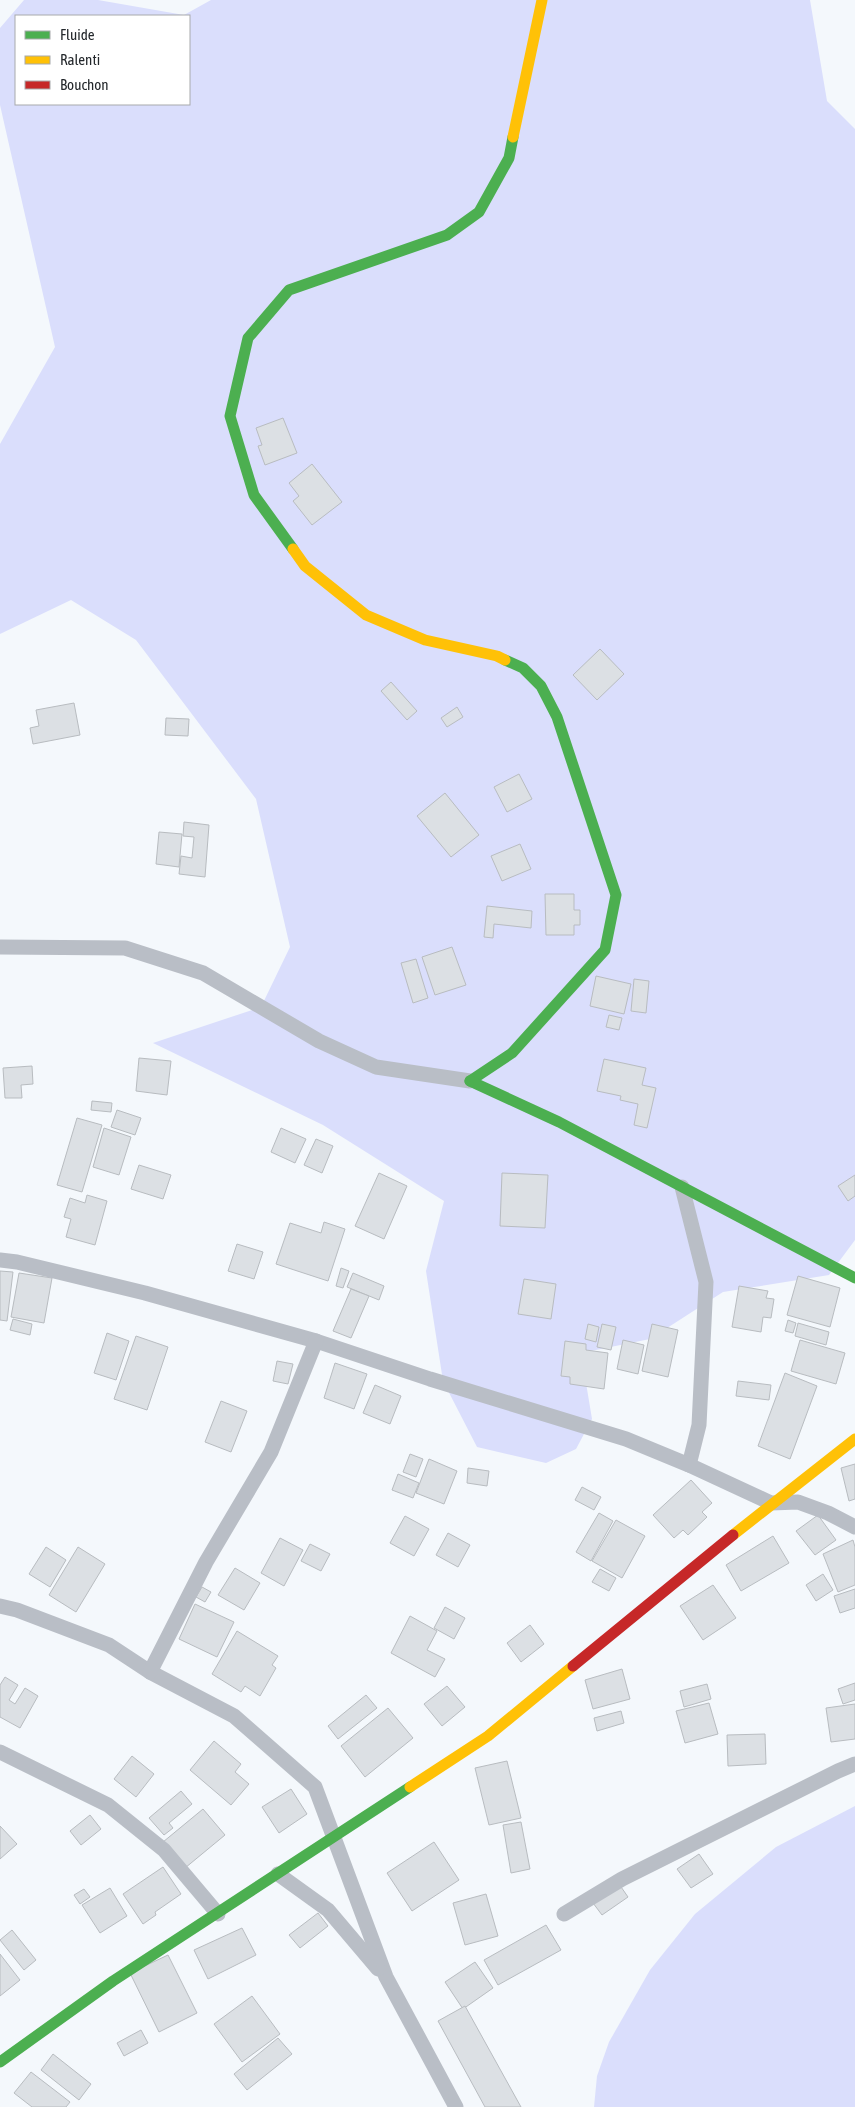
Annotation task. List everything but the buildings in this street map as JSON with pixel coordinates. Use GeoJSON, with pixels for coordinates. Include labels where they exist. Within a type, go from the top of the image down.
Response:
{"type":"FeatureCollection","features":[{"type":"Feature","properties":{"kind":"street"},"geometry":{"type":"LineString","coordinates":[[470,1081],[512,1053],[605,950],[616,896],[556,717],[541,686],[523,668],[497,656],[425,640],[366,615],[305,566],[254,495],[230,416],[248,338],[289,290],[447,235],[479,212],[509,158],[542,0]]}},
{"type":"Feature","properties":{"kind":"street"},"geometry":{"type":"LineString","coordinates":[[0,947],[125,948],[203,973],[320,1041],[376,1067],[470,1081],[559,1122],[855,1278]]}},
{"type":"Feature","properties":{"kind":"street"},"geometry":{"type":"LineString","coordinates":[[682,1187],[706,1282],[699,1425],[689,1465]]}},
{"type":"Feature","properties":{"kind":"street"},"geometry":{"type":"LineString","coordinates":[[0,1260],[17,1262],[145,1293],[316,1341],[626,1439],[689,1465],[771,1503],[798,1502],[828,1513],[855,1527]]}},
{"type":"Feature","properties":{"kind":"street"},"geometry":{"type":"LineString","coordinates":[[150,1672],[206,1562],[271,1452],[316,1341]]}},
{"type":"Feature","properties":{"kind":"street"},"geometry":{"type":"LineString","coordinates":[[0,2062],[113,1981],[488,1736],[771,1503],[855,1439]]}},
{"type":"Feature","properties":{"kind":"street"},"geometry":{"type":"LineString","coordinates":[[0,1606],[17,1610],[109,1646],[150,1672],[234,1716],[315,1787],[386,1977],[456,2107]]}},
{"type":"Feature","properties":{"kind":"street"},"geometry":{"type":"LineString","coordinates":[[0,1752],[108,1804],[164,1850],[218,1914]]}},
{"type":"Feature","properties":{"kind":"street"},"geometry":{"type":"LineString","coordinates":[[564,1914],[622,1879],[838,1770],[855,1764]]}},
{"type":"Feature","properties":{"kind":"street"},"geometry":{"type":"LineString","coordinates":[[278,1874],[328,1910],[386,1977]]}},
{"type":"Feature","properties":{"kind":"shaded area"},"geometry":{"type":"Polygon","coordinates":[[[24,0],[98,0],[184,15],[211,0],[810,0],[827,101],[855,129],[855,1240],[829,1275],[723,1292],[650,1339],[581,1353],[592,1419],[576,1449],[546,1463],[477,1447],[443,1381],[426,1271],[444,1201],[323,1125],[153,1043],[261,1007],[290,947],[256,799],[136,640],[71,600],[0,634],[0,444],[55,347],[0,105],[0,28],[24,0]]]}},
{"type":"Feature","properties":{"kind":"shaded area"},"geometry":{"type":"Polygon","coordinates":[[[855,1806],[855,2107],[594,2107],[597,2076],[609,2042],[650,1970],[695,1914],[776,1847],[855,1806]]]}},
{"type":"Feature","properties":{"kind":"traffic: fast"},"geometry":{"type":"LineString","coordinates":[[293,549],[254,495],[230,416],[248,338],[289,290],[447,235],[479,212],[509,158],[513,137]]}},
{"type":"Feature","properties":{"kind":"traffic: fast"},"geometry":{"type":"LineString","coordinates":[[470,1081],[512,1053],[605,950],[616,895],[557,717],[541,686],[523,668],[505,660]]}},
{"type":"Feature","properties":{"kind":"traffic: fast"},"geometry":{"type":"LineString","coordinates":[[470,1081],[559,1122],[855,1278]]}},
{"type":"Feature","properties":{"kind":"traffic: fast"},"geometry":{"type":"LineString","coordinates":[[0,2062],[113,1981],[410,1787]]}},
{"type":"Feature","properties":{"kind":"traffic: slow"},"geometry":{"type":"LineString","coordinates":[[513,137],[542,0]]}},
{"type":"Feature","properties":{"kind":"traffic: slow"},"geometry":{"type":"LineString","coordinates":[[293,549],[305,566],[366,615],[425,640],[497,656],[505,660]]}},
{"type":"Feature","properties":{"kind":"traffic: slow"},"geometry":{"type":"LineString","coordinates":[[733,1535],[855,1439]]}},
{"type":"Feature","properties":{"kind":"traffic: slow"},"geometry":{"type":"LineString","coordinates":[[410,1787],[488,1736],[573,1666]]}},
{"type":"Feature","properties":{"kind":"traffic: jam"},"geometry":{"type":"LineString","coordinates":[[573,1666],[733,1535]]}}]}
